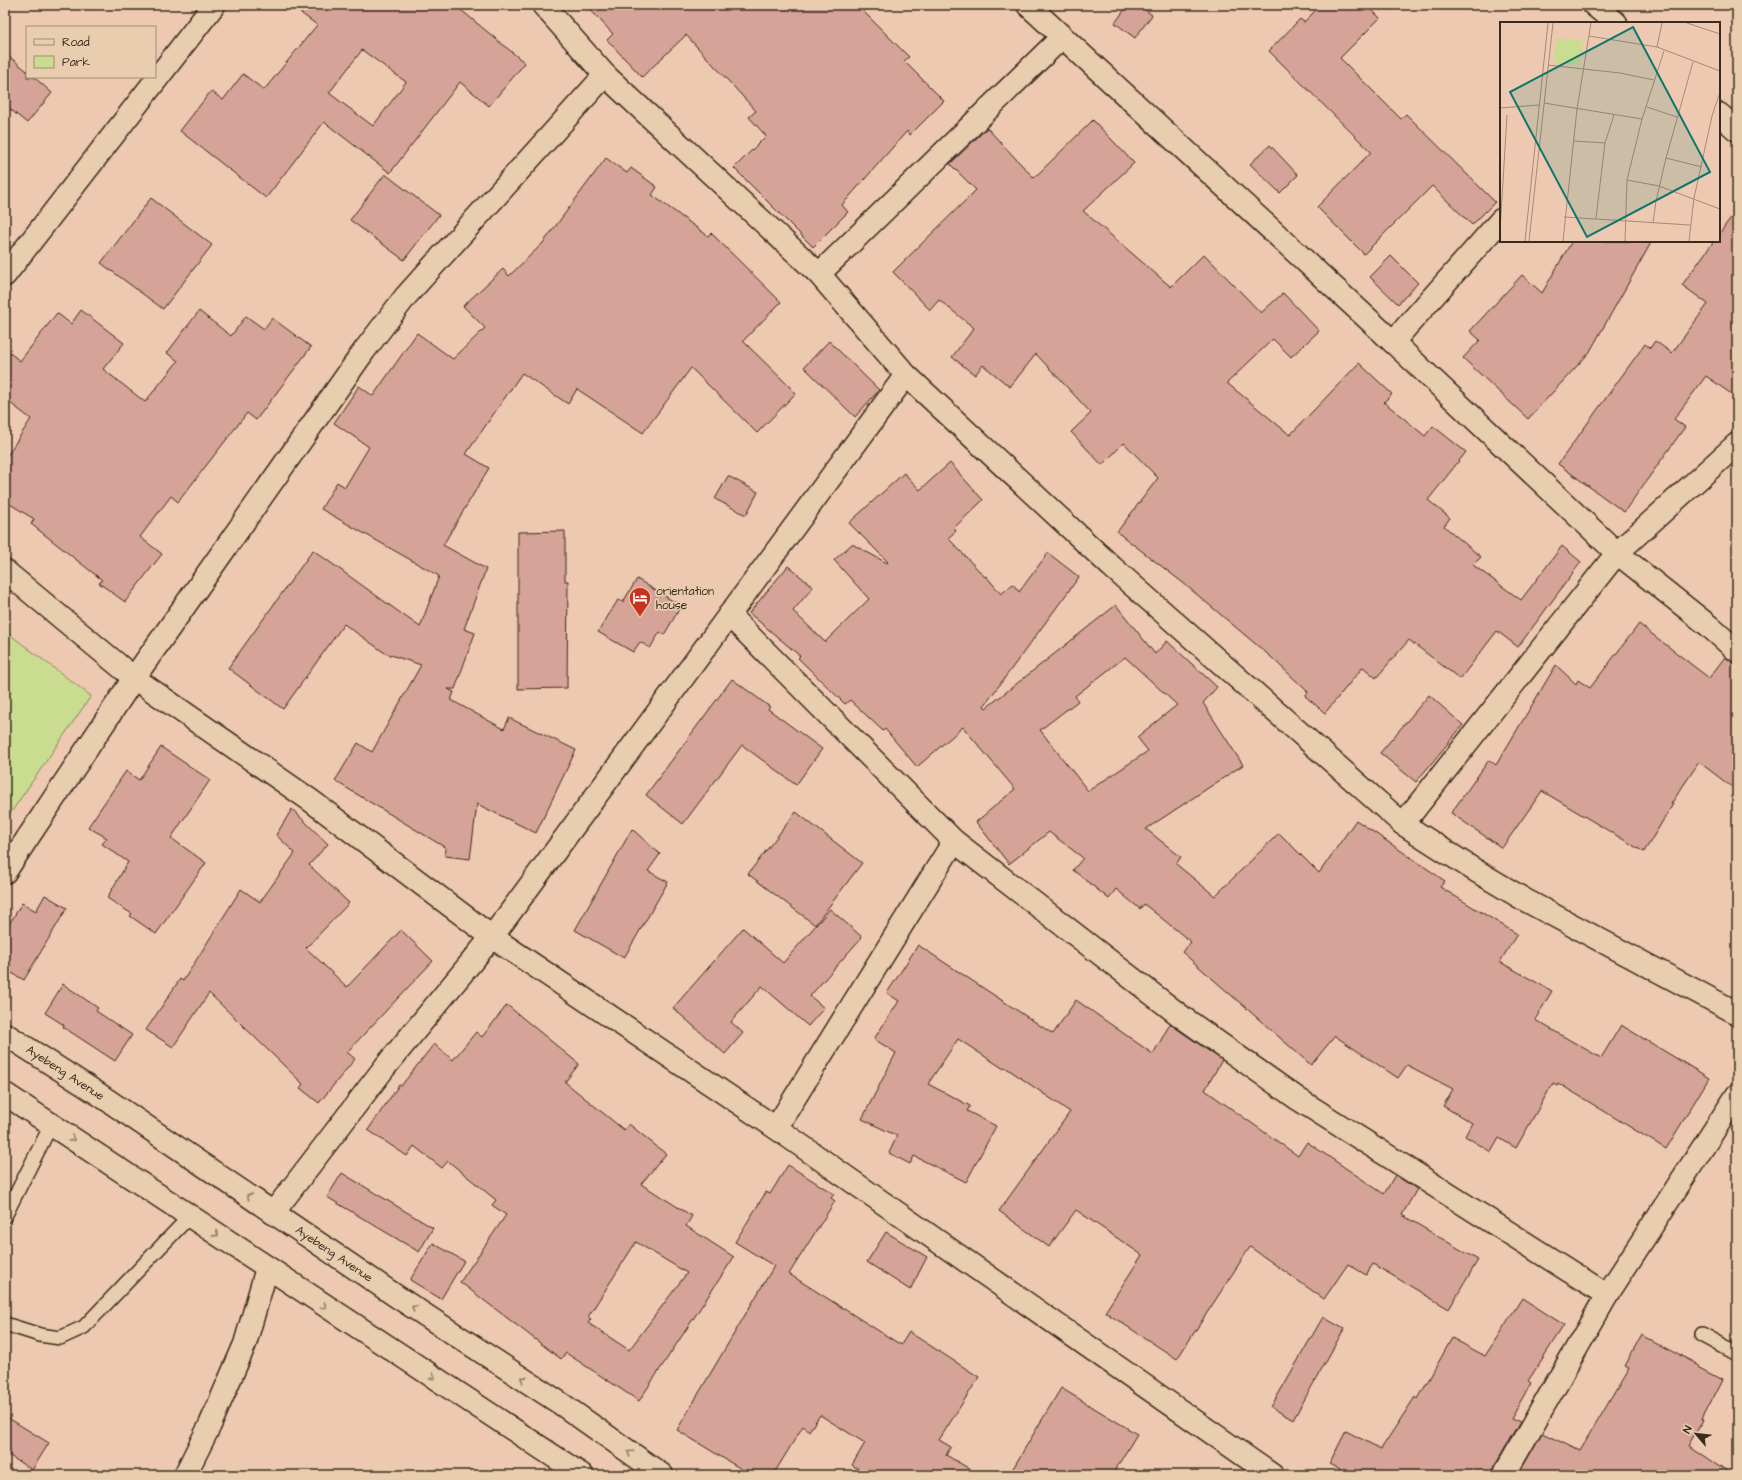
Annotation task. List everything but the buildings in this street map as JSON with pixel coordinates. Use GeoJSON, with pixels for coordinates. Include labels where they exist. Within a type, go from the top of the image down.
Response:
{"type":"FeatureCollection","features":[{"type":"Feature","properties":{"kind":"street"},"geometry":{"type":"LineString","coordinates":[[5,275],[214,5]]}},
{"type":"Feature","properties":{"kind":"street"},"geometry":{"type":"LineString","coordinates":[[543,5],[605,75],[819,274],[906,375],[1118,572],[1403,824],[1525,900],[1737,1014]]}},
{"type":"Feature","properties":{"kind":"street"},"geometry":{"type":"LineString","coordinates":[[1028,5],[1393,342],[1616,553],[1709,626],[1737,651]]}},
{"type":"Feature","properties":{"kind":"street"},"geometry":{"type":"LineString","coordinates":[[1594,5],[1615,22]]}},
{"type":"Feature","properties":{"kind":"street"},"geometry":{"type":"LineString","coordinates":[[819,274],[1062,37]]}},
{"type":"Feature","properties":{"kind":"street"},"geometry":{"type":"LineString","coordinates":[[5,872],[134,678],[364,351],[406,296],[605,75]]}},
{"type":"Feature","properties":{"kind":"street"},"geometry":{"type":"LineString","coordinates":[[1720,115],[1737,130]]}},
{"type":"Feature","properties":{"kind":"street"},"geometry":{"type":"LineString","coordinates":[[1393,342],[1500,221]]}},
{"type":"Feature","properties":{"kind":"street"},"geometry":{"type":"LineString","coordinates":[[273,1213],[386,1067],[492,937],[906,375]]}},
{"type":"Feature","properties":{"kind":"street"},"geometry":{"type":"LineString","coordinates":[[1403,824],[1616,553],[1737,444]]}},
{"type":"Feature","properties":{"kind":"street"},"geometry":{"type":"LineString","coordinates":[[5,571],[134,678],[310,800],[492,937],[776,1128],[1272,1475]]}},
{"type":"Feature","properties":{"kind":"street"},"geometry":{"type":"LineString","coordinates":[[729,615],[954,841],[1182,1018],[1298,1099],[1607,1294]]}},
{"type":"Feature","properties":{"kind":"street"},"geometry":{"type":"LineString","coordinates":[[776,1128],[954,841]]}},
{"type":"Feature","properties":{"kind":"street","name":"Ayebeng Avenue"},"geometry":{"type":"LineString","coordinates":[[5,1034],[100,1095],[396,1296],[560,1403],[662,1475]]}},
{"type":"Feature","properties":{"kind":"street"},"geometry":{"type":"LineString","coordinates":[[5,1094],[582,1475]]}},
{"type":"Feature","properties":{"kind":"street"},"geometry":{"type":"LineString","coordinates":[[1504,1475],[1607,1294],[1737,1095]]}},
{"type":"Feature","properties":{"kind":"street"},"geometry":{"type":"LineString","coordinates":[[186,1475],[210,1425],[245,1344],[267,1268]]}},
{"type":"Feature","properties":{"kind":"lane"},"geometry":{"type":"LineString","coordinates":[[5,1216],[51,1125]]}},
{"type":"Feature","properties":{"kind":"lane"},"geometry":{"type":"LineString","coordinates":[[5,1324],[40,1335],[60,1338],[84,1327],[189,1216]]}},
{"type":"Feature","properties":{"kind":"lane"},"geometry":{"type":"LineString","coordinates":[[1702,1335],[1737,1354]]}},
{"type":"Feature","properties":{"kind":"green space"},"geometry":{"type":"Polygon","coordinates":[[[5,631],[91,696],[5,821],[5,631]]]}},
{"type":"Feature","properties":{"kind":"place","name":"orientation house"},"geometry":{"type":"Point","coordinates":[640,618]}}]}
